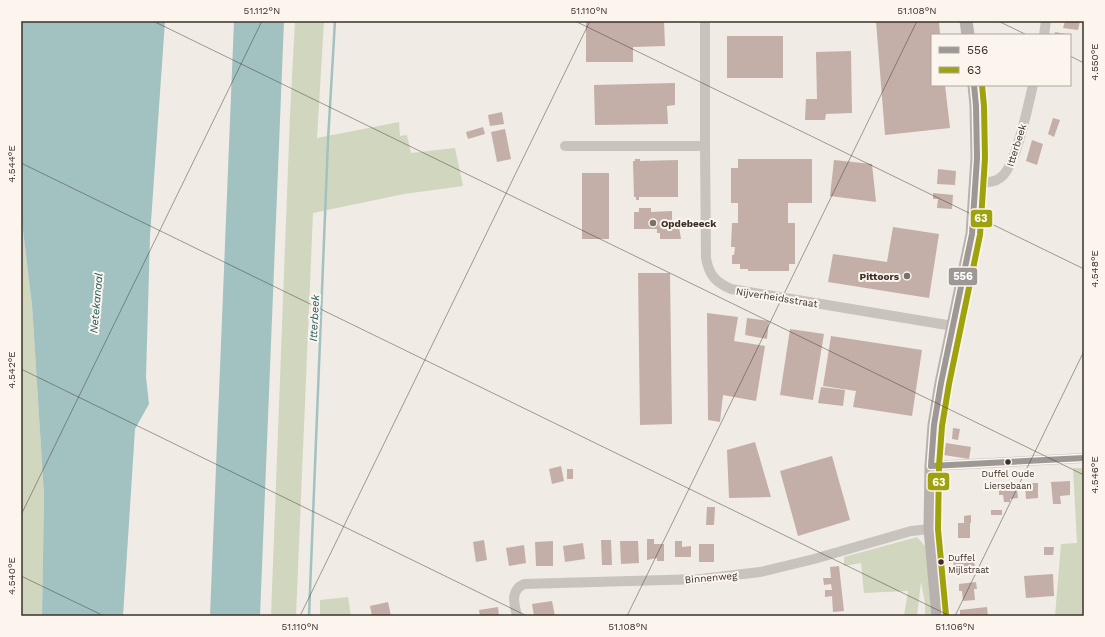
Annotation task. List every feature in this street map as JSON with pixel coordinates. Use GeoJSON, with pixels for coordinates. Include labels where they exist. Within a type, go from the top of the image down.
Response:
{"type":"FeatureCollection","features":[{"type":"Feature","properties":{"kind":"main road"},"geometry":{"type":"LineString","coordinates":[[966,21],[968,34]]}},
{"type":"Feature","properties":{"kind":"main road"},"geometry":{"type":"LineString","coordinates":[[938,616],[930,529],[931,466],[937,404],[972,234],[976,183],[977,132],[974,86]]}},
{"type":"Feature","properties":{"kind":"street","name":"Nijverheidsstraat"},"geometry":{"type":"LineString","coordinates":[[705,21],[706,258],[708,269],[712,276],[722,285],[731,289],[953,326]]}},
{"type":"Feature","properties":{"kind":"street"},"geometry":{"type":"LineString","coordinates":[[1044,34],[1046,21]]}},
{"type":"Feature","properties":{"kind":"street","name":"Itterbeek"},"geometry":{"type":"LineString","coordinates":[[976,183],[996,181],[1008,170],[1014,157],[1033,86]]}},
{"type":"Feature","properties":{"kind":"street"},"geometry":{"type":"LineString","coordinates":[[565,146],[705,146]]}},
{"type":"Feature","properties":{"kind":"street"},"geometry":{"type":"LineString","coordinates":[[931,466],[1084,458]]}},
{"type":"Feature","properties":{"kind":"street","name":"Binnenweg"},"geometry":{"type":"LineString","coordinates":[[517,616],[514,594],[517,588],[524,584],[701,579],[760,572],[814,559],[911,531],[930,529]]}},
{"type":"Feature","properties":{"kind":"green space"},"geometry":{"type":"Polygon","coordinates":[[[295,21],[324,21],[317,138],[399,122],[400,136],[407,135],[411,153],[455,148],[463,186],[404,194],[313,213],[296,616],[271,616],[290,115],[295,21]]]}},
{"type":"Feature","properties":{"kind":"green space"},"geometry":{"type":"Polygon","coordinates":[[[21,214],[32,305],[44,495],[42,616],[21,616],[21,214]]]}},
{"type":"Feature","properties":{"kind":"green space"},"geometry":{"type":"Polygon","coordinates":[[[1073,468],[1084,468],[1084,616],[1055,616],[1061,544],[1077,543],[1073,468]]]}},
{"type":"Feature","properties":{"kind":"green space"},"geometry":{"type":"Polygon","coordinates":[[[917,537],[925,546],[934,616],[925,616],[925,603],[921,582],[917,616],[904,616],[908,591],[864,593],[861,563],[844,566],[844,557],[917,537]]]}},
{"type":"Feature","properties":{"kind":"green space"},"geometry":{"type":"Polygon","coordinates":[[[348,597],[351,616],[320,616],[320,600],[348,597]]]}},
{"type":"Feature","properties":{"kind":"water","name":"Netekanaal"},"geometry":{"type":"Polygon","coordinates":[[[21,21],[165,21],[150,236],[146,377],[149,404],[135,429],[123,616],[42,616],[44,495],[32,305],[21,214],[21,21]]]}},
{"type":"Feature","properties":{"kind":"water"},"geometry":{"type":"Polygon","coordinates":[[[234,21],[284,21],[260,616],[210,616],[234,21]]]}},
{"type":"Feature","properties":{"kind":"building"},"geometry":{"type":"Polygon","coordinates":[[[586,21],[664,21],[665,46],[633,47],[633,62],[586,62],[586,21]]]}},
{"type":"Feature","properties":{"kind":"building"},"geometry":{"type":"Polygon","coordinates":[[[876,21],[939,21],[940,34],[931,34],[931,86],[945,86],[950,128],[885,135],[876,21]]]}},
{"type":"Feature","properties":{"kind":"building"},"geometry":{"type":"Polygon","coordinates":[[[1065,21],[1080,21],[1078,30],[1063,28],[1065,21]]]}},
{"type":"Feature","properties":{"kind":"building"},"geometry":{"type":"Polygon","coordinates":[[[1055,32],[1066,34],[1055,34],[1055,32]]]}},
{"type":"Feature","properties":{"kind":"building"},"geometry":{"type":"Polygon","coordinates":[[[727,36],[783,36],[783,78],[727,78],[727,36]]]}},
{"type":"Feature","properties":{"kind":"building"},"geometry":{"type":"Polygon","coordinates":[[[851,51],[852,113],[826,114],[825,120],[805,120],[806,99],[817,99],[816,52],[851,51]]]}},
{"type":"Feature","properties":{"kind":"building"},"geometry":{"type":"Polygon","coordinates":[[[675,83],[675,105],[667,106],[668,124],[595,125],[594,85],[675,83]]]}},
{"type":"Feature","properties":{"kind":"building"},"geometry":{"type":"Polygon","coordinates":[[[502,112],[504,124],[490,126],[488,115],[502,112]]]}},
{"type":"Feature","properties":{"kind":"building"},"geometry":{"type":"Polygon","coordinates":[[[1053,118],[1060,120],[1054,137],[1048,134],[1053,118]]]}},
{"type":"Feature","properties":{"kind":"building"},"geometry":{"type":"Polygon","coordinates":[[[483,127],[485,134],[468,139],[466,132],[483,127]]]}},
{"type":"Feature","properties":{"kind":"building"},"geometry":{"type":"Polygon","coordinates":[[[505,129],[511,159],[497,162],[491,132],[505,129]]]}},
{"type":"Feature","properties":{"kind":"building"},"geometry":{"type":"Polygon","coordinates":[[[1032,140],[1043,144],[1037,165],[1026,161],[1032,140]]]}},
{"type":"Feature","properties":{"kind":"building"},"geometry":{"type":"Polygon","coordinates":[[[635,159],[640,159],[640,161],[678,160],[678,197],[639,197],[639,200],[636,200],[636,197],[634,197],[633,161],[635,161],[635,159]]]}},
{"type":"Feature","properties":{"kind":"building"},"geometry":{"type":"Polygon","coordinates":[[[738,159],[812,159],[812,203],[788,203],[788,223],[795,223],[795,264],[789,264],[789,271],[748,271],[748,269],[740,269],[740,264],[732,264],[732,255],[734,255],[735,247],[731,247],[732,223],[738,223],[738,203],[731,203],[731,168],[738,168],[738,159]]]}},
{"type":"Feature","properties":{"kind":"building"},"geometry":{"type":"Polygon","coordinates":[[[834,160],[872,164],[876,202],[830,196],[834,160]]]}},
{"type":"Feature","properties":{"kind":"building"},"geometry":{"type":"Polygon","coordinates":[[[938,169],[956,171],[955,185],[937,184],[938,169]]]}},
{"type":"Feature","properties":{"kind":"building"},"geometry":{"type":"Polygon","coordinates":[[[582,173],[609,173],[609,239],[582,239],[582,173]]]}},
{"type":"Feature","properties":{"kind":"building"},"geometry":{"type":"Polygon","coordinates":[[[933,193],[953,195],[952,209],[937,208],[938,199],[933,199],[933,193]]]}},
{"type":"Feature","properties":{"kind":"building","name":"Opdebeeck"},"geometry":{"type":"Polygon","coordinates":[[[639,208],[651,208],[651,212],[672,211],[672,223],[676,223],[676,227],[679,227],[681,239],[660,239],[660,233],[657,233],[657,229],[634,229],[634,212],[639,212],[639,208]]]}},
{"type":"Feature","properties":{"kind":"building","name":"Pittoors"},"geometry":{"type":"Polygon","coordinates":[[[893,227],[939,234],[929,298],[828,282],[833,254],[887,262],[893,227]]]}},
{"type":"Feature","properties":{"kind":"building"},"geometry":{"type":"Polygon","coordinates":[[[638,273],[670,273],[672,424],[640,425],[638,273]]]}},
{"type":"Feature","properties":{"kind":"building"},"geometry":{"type":"Polygon","coordinates":[[[707,313],[738,317],[734,341],[765,346],[756,401],[723,395],[720,422],[708,420],[707,313]]]}},
{"type":"Feature","properties":{"kind":"building"},"geometry":{"type":"Polygon","coordinates":[[[747,318],[769,321],[767,339],[745,335],[747,318]]]}},
{"type":"Feature","properties":{"kind":"building"},"geometry":{"type":"Polygon","coordinates":[[[790,329],[824,334],[813,400],[780,395],[790,329]]]}},
{"type":"Feature","properties":{"kind":"building"},"geometry":{"type":"Polygon","coordinates":[[[831,336],[922,350],[912,416],[853,407],[856,391],[823,386],[831,336]]]}},
{"type":"Feature","properties":{"kind":"building"},"geometry":{"type":"Polygon","coordinates":[[[821,387],[845,390],[843,406],[818,403],[821,387]]]}},
{"type":"Feature","properties":{"kind":"building"},"geometry":{"type":"Polygon","coordinates":[[[953,428],[960,429],[958,440],[952,439],[953,428]]]}},
{"type":"Feature","properties":{"kind":"building"},"geometry":{"type":"Polygon","coordinates":[[[755,442],[771,497],[729,498],[727,450],[755,442]]]}},
{"type":"Feature","properties":{"kind":"building"},"geometry":{"type":"Polygon","coordinates":[[[946,443],[971,447],[969,459],[944,455],[946,443]]]}},
{"type":"Feature","properties":{"kind":"building"},"geometry":{"type":"Polygon","coordinates":[[[832,456],[850,520],[798,536],[780,471],[832,456]]]}},
{"type":"Feature","properties":{"kind":"building"},"geometry":{"type":"Polygon","coordinates":[[[561,466],[564,481],[552,484],[549,469],[561,466]]]}},
{"type":"Feature","properties":{"kind":"building"},"geometry":{"type":"Polygon","coordinates":[[[567,469],[573,469],[573,479],[567,479],[567,469]]]}},
{"type":"Feature","properties":{"kind":"building"},"geometry":{"type":"Polygon","coordinates":[[[1070,481],[1070,495],[1060,496],[1061,504],[1053,504],[1051,482],[1070,481]]]}},
{"type":"Feature","properties":{"kind":"building"},"geometry":{"type":"Polygon","coordinates":[[[1025,483],[1038,483],[1038,498],[1026,499],[1025,483]]]}},
{"type":"Feature","properties":{"kind":"building"},"geometry":{"type":"Polygon","coordinates":[[[1007,484],[1008,488],[1017,488],[1018,498],[1010,499],[1010,502],[1004,502],[1003,495],[999,495],[999,485],[1007,484]]]}},
{"type":"Feature","properties":{"kind":"building"},"geometry":{"type":"Polygon","coordinates":[[[707,507],[715,507],[714,525],[706,525],[707,507]]]}},
{"type":"Feature","properties":{"kind":"building"},"geometry":{"type":"Polygon","coordinates":[[[991,510],[1002,510],[1002,515],[991,515],[991,510]]]}},
{"type":"Feature","properties":{"kind":"building"},"geometry":{"type":"Polygon","coordinates":[[[971,515],[970,538],[958,538],[958,523],[964,523],[964,516],[971,515]]]}},
{"type":"Feature","properties":{"kind":"building"},"geometry":{"type":"Polygon","coordinates":[[[647,539],[654,539],[654,544],[664,544],[664,561],[657,561],[657,558],[647,560],[647,539]]]}},
{"type":"Feature","properties":{"kind":"building"},"geometry":{"type":"Polygon","coordinates":[[[484,540],[487,560],[476,562],[473,542],[484,540]]]}},
{"type":"Feature","properties":{"kind":"building"},"geometry":{"type":"Polygon","coordinates":[[[601,540],[611,540],[612,565],[602,565],[601,540]]]}},
{"type":"Feature","properties":{"kind":"building"},"geometry":{"type":"Polygon","coordinates":[[[553,541],[553,566],[536,566],[535,542],[553,541]]]}},
{"type":"Feature","properties":{"kind":"building"},"geometry":{"type":"Polygon","coordinates":[[[620,541],[638,541],[639,563],[621,564],[620,541]]]}},
{"type":"Feature","properties":{"kind":"building"},"geometry":{"type":"Polygon","coordinates":[[[675,541],[682,541],[682,547],[691,546],[691,557],[675,557],[675,541]]]}},
{"type":"Feature","properties":{"kind":"building"},"geometry":{"type":"Polygon","coordinates":[[[583,543],[585,559],[565,562],[563,546],[583,543]]]}},
{"type":"Feature","properties":{"kind":"building"},"geometry":{"type":"Polygon","coordinates":[[[699,544],[714,544],[714,562],[699,562],[699,544]]]}},
{"type":"Feature","properties":{"kind":"building"},"geometry":{"type":"Polygon","coordinates":[[[524,545],[526,563],[509,566],[506,548],[524,545]]]}},
{"type":"Feature","properties":{"kind":"building"},"geometry":{"type":"Polygon","coordinates":[[[1044,547],[1054,547],[1053,555],[1044,555],[1044,547]]]}},
{"type":"Feature","properties":{"kind":"building"},"geometry":{"type":"Polygon","coordinates":[[[966,555],[967,561],[974,560],[975,569],[954,572],[953,556],[966,555]]]}},
{"type":"Feature","properties":{"kind":"building"},"geometry":{"type":"Polygon","coordinates":[[[839,566],[844,611],[833,612],[832,596],[825,597],[825,590],[832,590],[831,584],[824,585],[823,578],[831,578],[830,567],[839,566]]]}},
{"type":"Feature","properties":{"kind":"building"},"geometry":{"type":"Polygon","coordinates":[[[1053,574],[1054,596],[1026,598],[1024,576],[1053,574]]]}},
{"type":"Feature","properties":{"kind":"building"},"geometry":{"type":"Polygon","coordinates":[[[976,582],[977,589],[974,589],[975,600],[963,601],[962,591],[959,591],[959,584],[976,582]]]}},
{"type":"Feature","properties":{"kind":"building"},"geometry":{"type":"Polygon","coordinates":[[[552,601],[555,616],[534,616],[532,604],[552,601]]]}},
{"type":"Feature","properties":{"kind":"building"},"geometry":{"type":"Polygon","coordinates":[[[388,602],[391,616],[372,616],[370,606],[388,602]]]}},
{"type":"Feature","properties":{"kind":"building"},"geometry":{"type":"Polygon","coordinates":[[[498,607],[499,616],[480,616],[479,610],[498,607]]]}},
{"type":"Feature","properties":{"kind":"building"},"geometry":{"type":"Polygon","coordinates":[[[987,607],[988,616],[960,616],[960,610],[987,607]]]}},
{"type":"Feature","properties":{"kind":"waterway","name":"Itterbeek"},"geometry":{"type":"LineString","coordinates":[[309,616],[328,140],[335,21]]}},
{"type":"Feature","properties":{"kind":"transit line","name":"556"},"geometry":{"type":"LineString","coordinates":[[931,466],[934,425],[941,383],[972,234],[977,158],[974,86]]}},
{"type":"Feature","properties":{"kind":"transit line","name":"63"},"geometry":{"type":"LineString","coordinates":[[946,615],[938,529],[939,466],[942,426],[949,384],[980,235],[985,158],[982,86]]}},
{"type":"Feature","properties":{"kind":"transit line","name":"556"},"geometry":{"type":"LineString","coordinates":[[931,466],[1084,458]]}},
{"type":"Feature","properties":{"kind":"place","name":"Opdebeeck"},"geometry":{"type":"Point","coordinates":[653,223]}},
{"type":"Feature","properties":{"kind":"place","name":"Pittoors"},"geometry":{"type":"Point","coordinates":[907,276]}},
{"type":"Feature","properties":{"kind":"place","name":"Duffel Oude Liersebaan"},"geometry":{"type":"Point","coordinates":[1008,462]}},
{"type":"Feature","properties":{"kind":"place","name":"Duffel Mijlstraat"},"geometry":{"type":"Point","coordinates":[941,562]}}]}
